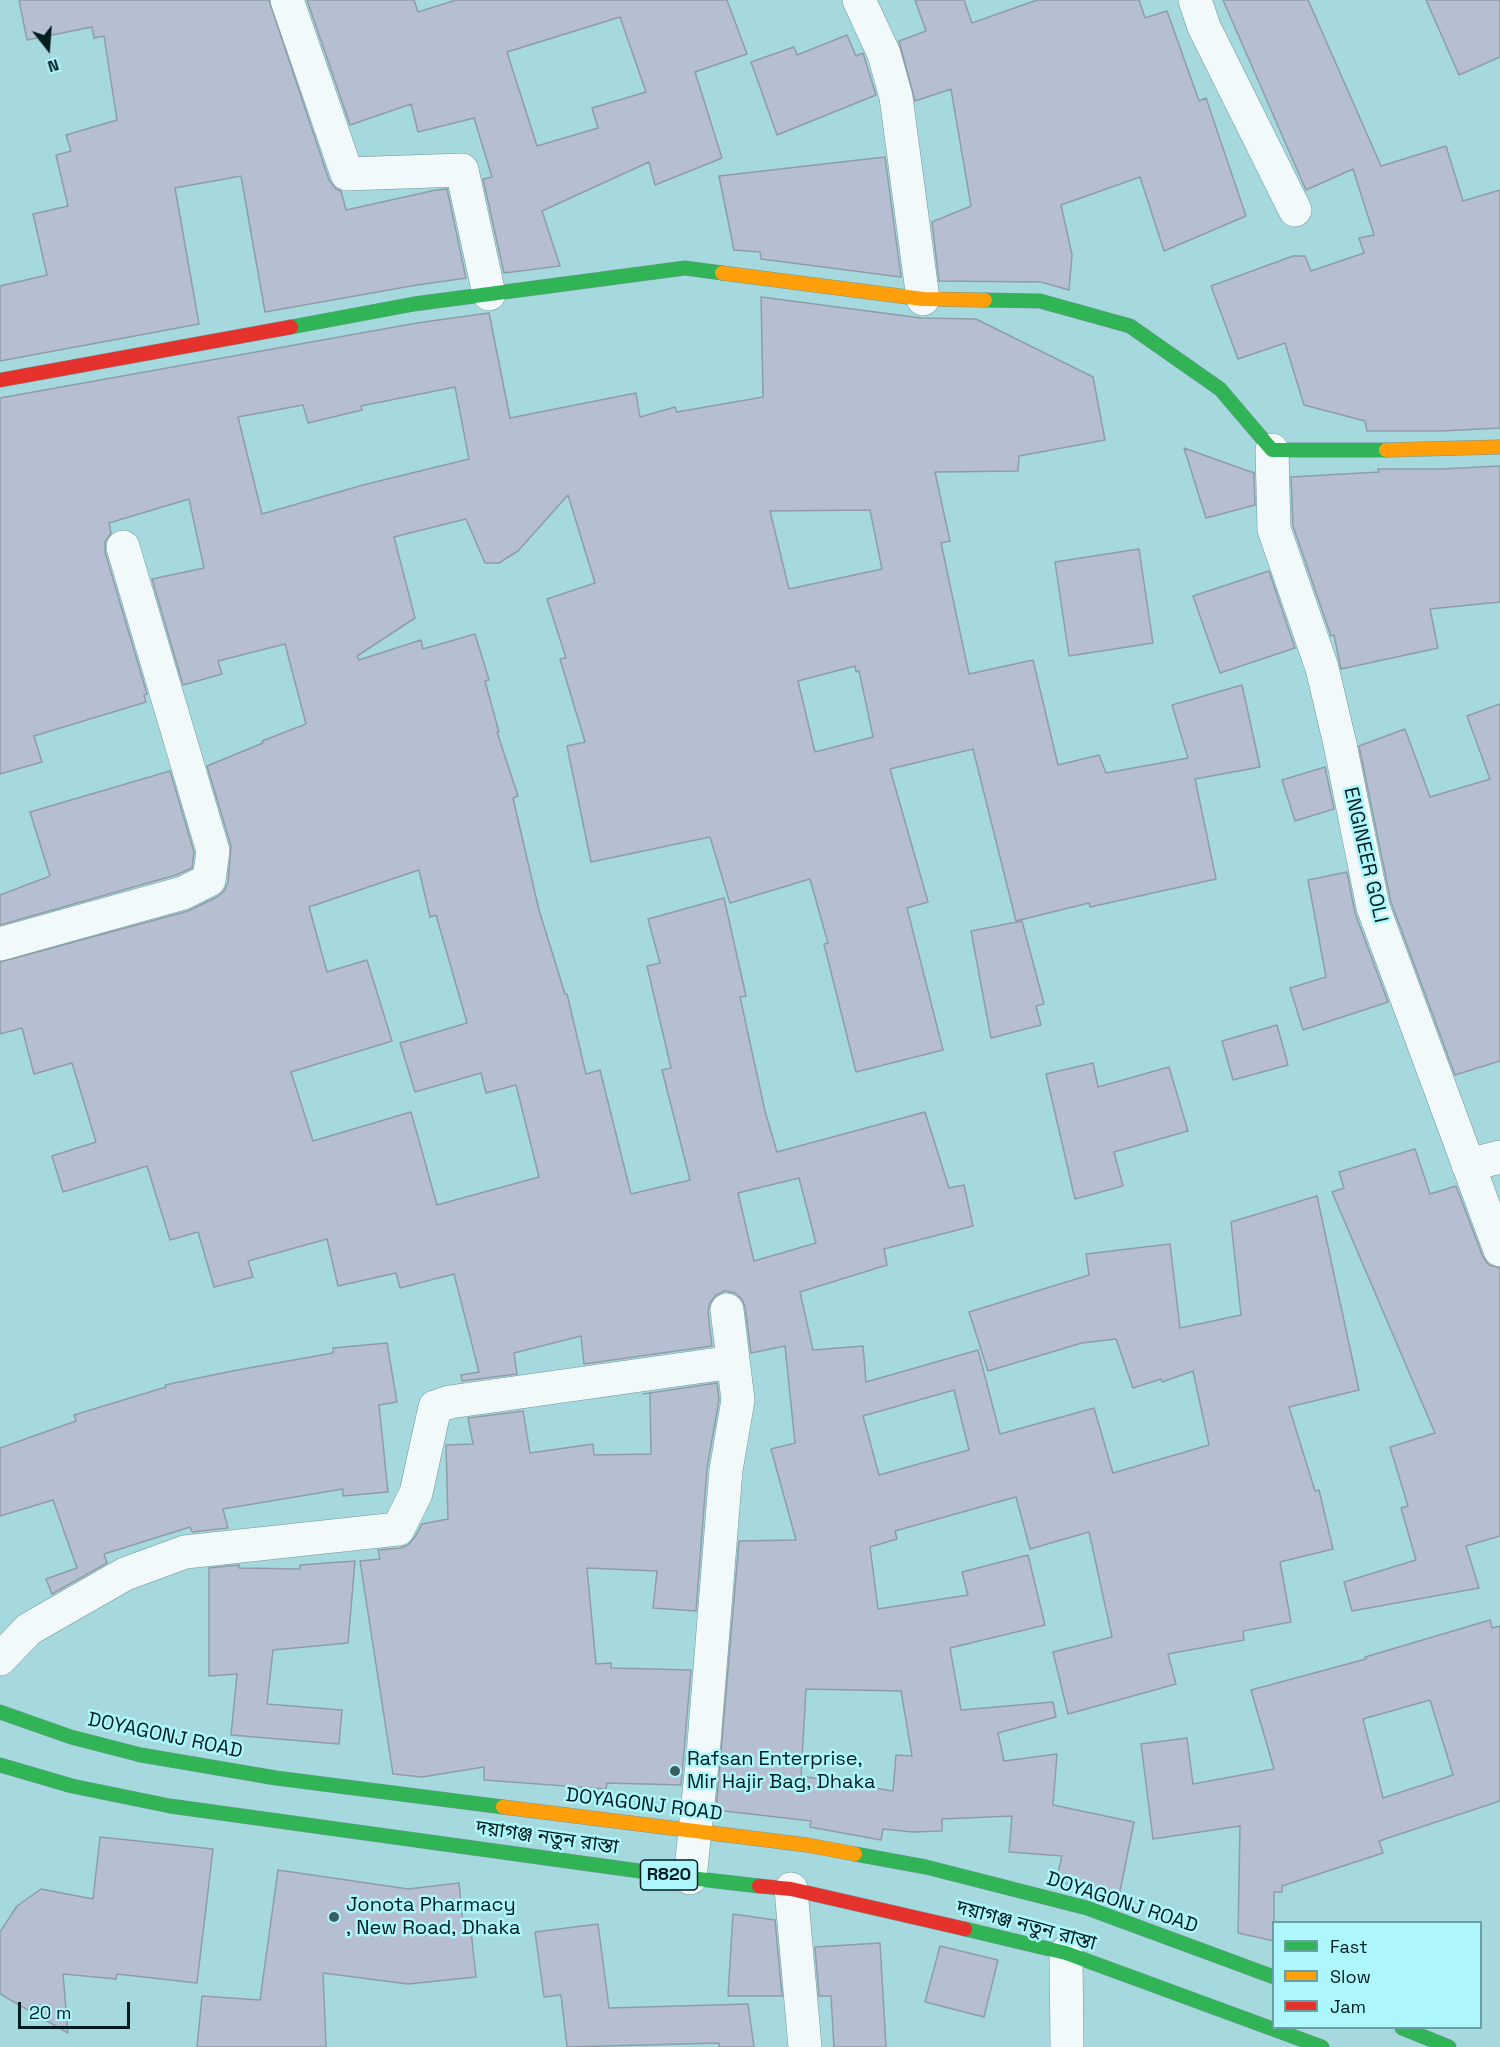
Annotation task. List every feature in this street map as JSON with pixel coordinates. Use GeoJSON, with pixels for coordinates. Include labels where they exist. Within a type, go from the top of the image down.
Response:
{"type":"FeatureCollection","features":[{"type":"Feature","properties":{"kind":"main road"},"geometry":{"type":"LineString","coordinates":[[0,380],[414,304],[686,268],[923,299],[1040,301],[1130,326],[1220,389],[1272,450],[1442,450],[1500,447]]}},
{"type":"Feature","properties":{"kind":"main road","name":"DOYAGONJ ROAD"},"geometry":{"type":"LineString","coordinates":[[0,1712],[71,1737],[141,1755],[200,1766],[276,1778],[807,1845],[937,1870],[1087,1908],[1272,1976]]}},
{"type":"Feature","properties":{"kind":"main road","name":"দয়াগঞ্জ নতুন রাস্তা"},"geometry":{"type":"LineString","coordinates":[[0,1765],[72,1786],[170,1806],[690,1878],[791,1889],[1066,1953],[1272,2029]]}},
{"type":"Feature","properties":{"kind":"main road","name":"দয়াগঞ্জ নতুন রাস্তা"},"geometry":{"type":"LineString","coordinates":[[1273,2029],[1322,2047]]}},
{"type":"Feature","properties":{"kind":"main road"},"geometry":{"type":"LineString","coordinates":[[1404,2029],[1449,2047]]}},
{"type":"Feature","properties":{"kind":"street"},"geometry":{"type":"LineString","coordinates":[[287,0],[347,174],[462,170],[489,294]]}},
{"type":"Feature","properties":{"kind":"street"},"geometry":{"type":"LineString","coordinates":[[859,0],[884,54],[896,97],[923,299]]}},
{"type":"Feature","properties":{"kind":"street"},"geometry":{"type":"LineString","coordinates":[[1195,0],[1204,27],[1295,210]]}},
{"type":"Feature","properties":{"kind":"street","name":"ENGINEER GOLI"},"geometry":{"type":"LineString","coordinates":[[1272,450],[1274,530],[1322,668],[1373,907],[1500,1250]]}},
{"type":"Feature","properties":{"kind":"street"},"geometry":{"type":"LineString","coordinates":[[0,944],[183,893],[209,880],[213,850],[123,548]]}},
{"type":"Feature","properties":{"kind":"street"},"geometry":{"type":"LineString","coordinates":[[1468,1165],[1500,1157]]}},
{"type":"Feature","properties":{"kind":"street"},"geometry":{"type":"LineString","coordinates":[[690,1878],[726,1470],[738,1400],[727,1310]]}},
{"type":"Feature","properties":{"kind":"street"},"geometry":{"type":"LineString","coordinates":[[0,1659],[29,1629],[125,1574],[185,1552],[398,1529],[416,1493],[435,1407],[450,1402],[734,1362]]}},
{"type":"Feature","properties":{"kind":"street"},"geometry":{"type":"LineString","coordinates":[[791,1889],[805,2047]]}},
{"type":"Feature","properties":{"kind":"street"},"geometry":{"type":"LineString","coordinates":[[1066,1953],[1067,2047]]}},
{"type":"Feature","properties":{"kind":"building"},"geometry":{"type":"Polygon","coordinates":[[[19,0],[269,0],[329,180],[336,189],[341,191],[346,210],[447,189],[466,278],[265,312],[241,176],[175,188],[199,324],[0,361],[0,286],[47,275],[33,214],[68,206],[56,155],[71,151],[66,135],[117,120],[104,36],[94,38],[92,27],[27,40],[19,0]]]}},
{"type":"Feature","properties":{"kind":"building"},"geometry":{"type":"Polygon","coordinates":[[[307,0],[414,0],[418,12],[456,0],[727,0],[747,54],[695,72],[722,158],[655,185],[649,162],[542,211],[560,266],[504,273],[483,179],[492,177],[474,118],[418,132],[411,104],[350,125],[307,0]],[[620,17],[507,52],[537,146],[598,128],[592,108],[646,92],[620,17]]]}},
{"type":"Feature","properties":{"kind":"building"},"geometry":{"type":"Polygon","coordinates":[[[915,0],[964,0],[972,23],[1037,0],[1139,0],[1145,18],[1167,11],[1199,101],[1206,98],[1246,216],[1164,251],[1140,177],[1061,205],[1072,255],[1069,290],[1041,282],[939,281],[932,222],[971,206],[951,89],[915,101],[899,41],[926,31],[915,0]]]}},
{"type":"Feature","properties":{"kind":"building"},"geometry":{"type":"Polygon","coordinates":[[[1223,0],[1308,0],[1381,166],[1446,146],[1463,201],[1500,190],[1500,428],[1367,431],[1365,421],[1304,405],[1285,343],[1238,359],[1211,286],[1293,256],[1305,256],[1311,271],[1364,253],[1359,238],[1374,235],[1353,169],[1306,190],[1223,0]]]}},
{"type":"Feature","properties":{"kind":"building"},"geometry":{"type":"Polygon","coordinates":[[[1426,0],[1500,0],[1500,57],[1459,75],[1426,0]]]}},
{"type":"Feature","properties":{"kind":"building"},"geometry":{"type":"Polygon","coordinates":[[[847,35],[856,56],[863,53],[876,95],[777,135],[751,62],[794,47],[797,55],[847,35]]]}},
{"type":"Feature","properties":{"kind":"building"},"geometry":{"type":"Polygon","coordinates":[[[885,157],[901,277],[761,259],[760,252],[734,250],[719,176],[885,157]]]}},
{"type":"Feature","properties":{"kind":"building"},"geometry":{"type":"Polygon","coordinates":[[[761,297],[921,318],[976,319],[1093,377],[1105,440],[1019,456],[1018,471],[935,472],[950,541],[941,543],[969,674],[1033,660],[1058,765],[1099,755],[1106,773],[1188,758],[1172,705],[1242,685],[1260,767],[1195,779],[1216,879],[1090,907],[1089,903],[1016,921],[973,749],[890,769],[928,902],[907,908],[943,1050],[856,1072],[824,944],[828,943],[810,879],[730,903],[710,837],[591,862],[567,746],[585,742],[560,659],[566,658],[547,599],[595,583],[568,495],[518,551],[499,563],[485,563],[466,519],[394,537],[415,618],[357,656],[359,660],[421,640],[423,649],[475,634],[489,680],[485,681],[499,732],[497,732],[518,796],[513,798],[539,910],[565,994],[567,994],[586,1074],[600,1070],[631,1194],[690,1180],[662,1070],[671,1068],[647,966],[660,963],[648,919],[724,898],[746,996],[740,997],[765,1111],[777,1152],[925,1112],[949,1188],[964,1185],[973,1226],[884,1249],[887,1265],[800,1292],[813,1350],[863,1346],[866,1382],[978,1350],[1000,1434],[1094,1408],[1113,1473],[1209,1445],[1193,1371],[1162,1382],[1161,1379],[1133,1388],[1116,1339],[1082,1343],[988,1371],[969,1312],[1089,1275],[1086,1254],[1170,1244],[1180,1328],[1241,1315],[1231,1222],[1317,1196],[1359,1390],[1289,1407],[1315,1491],[1319,1490],[1333,1549],[1280,1562],[1291,1622],[1243,1631],[1244,1640],[1168,1654],[1176,1684],[1068,1714],[1053,1652],[1112,1637],[1089,1532],[1030,1549],[1016,1497],[895,1531],[897,1539],[870,1547],[878,1609],[968,1595],[962,1572],[1028,1555],[1045,1625],[950,1648],[961,1710],[1053,1702],[1056,1717],[998,1733],[1004,1761],[1057,1754],[1053,1805],[1134,1822],[1119,1896],[1056,1881],[1062,1856],[1009,1852],[1012,1816],[942,1819],[942,1831],[913,1832],[883,1829],[881,1840],[810,1827],[811,1821],[716,1810],[739,1541],[796,1540],[771,1449],[795,1443],[785,1346],[751,1353],[745,1307],[742,1299],[735,1293],[725,1291],[716,1295],[710,1303],[708,1312],[712,1346],[584,1364],[581,1336],[514,1353],[517,1374],[462,1381],[461,1375],[479,1372],[454,1274],[400,1288],[396,1273],[338,1286],[327,1239],[248,1261],[253,1277],[214,1287],[198,1232],[170,1240],[147,1166],[63,1192],[52,1156],[96,1142],[72,1063],[34,1074],[22,1028],[0,1034],[0,962],[188,911],[217,897],[224,891],[228,883],[231,846],[207,766],[306,724],[285,644],[218,661],[222,674],[183,685],[152,579],[204,568],[189,499],[109,523],[111,533],[105,542],[105,552],[147,694],[144,695],[146,702],[34,736],[42,762],[0,774],[0,398],[417,323],[489,313],[510,418],[636,393],[640,417],[675,407],[677,412],[763,397],[761,297]],[[455,387],[361,406],[362,410],[308,423],[303,405],[238,417],[262,514],[363,485],[469,459],[455,387]],[[870,510],[770,511],[789,589],[882,569],[870,510]],[[855,666],[798,681],[815,752],[873,737],[859,671],[856,672],[855,666]],[[419,870],[309,907],[327,972],[367,960],[392,1041],[291,1072],[313,1141],[411,1112],[437,1205],[539,1177],[516,1085],[486,1093],[481,1073],[415,1092],[400,1043],[467,1023],[436,915],[430,917],[419,870]],[[799,1178],[738,1193],[754,1261],[816,1243],[799,1178]],[[954,1390],[863,1416],[879,1475],[969,1450],[954,1390]],[[806,1689],[801,1776],[893,1791],[896,1755],[912,1756],[901,1691],[806,1689]]]}},
{"type":"Feature","properties":{"kind":"building"},"geometry":{"type":"Polygon","coordinates":[[[1184,448],[1254,473],[1255,505],[1206,518],[1184,448]]]}},
{"type":"Feature","properties":{"kind":"building"},"geometry":{"type":"Polygon","coordinates":[[[1500,466],[1500,602],[1430,609],[1438,648],[1341,669],[1334,635],[1331,636],[1293,526],[1291,477],[1379,472],[1378,469],[1500,466]]]}},
{"type":"Feature","properties":{"kind":"building"},"geometry":{"type":"Polygon","coordinates":[[[1139,549],[1153,643],[1069,656],[1055,562],[1139,549]]]}},
{"type":"Feature","properties":{"kind":"building"},"geometry":{"type":"Polygon","coordinates":[[[1269,571],[1295,648],[1220,673],[1193,596],[1269,571]]]}},
{"type":"Feature","properties":{"kind":"building"},"geometry":{"type":"Polygon","coordinates":[[[1500,704],[1500,1061],[1455,1075],[1391,902],[1359,746],[1405,729],[1430,797],[1490,779],[1467,716],[1500,704]]]}},
{"type":"Feature","properties":{"kind":"building"},"geometry":{"type":"Polygon","coordinates":[[[1325,767],[1334,809],[1295,821],[1282,780],[1325,767]]]}},
{"type":"Feature","properties":{"kind":"building"},"geometry":{"type":"Polygon","coordinates":[[[170,771],[194,852],[192,868],[176,875],[0,925],[0,895],[50,876],[30,812],[170,771]]]}},
{"type":"Feature","properties":{"kind":"building"},"geometry":{"type":"Polygon","coordinates":[[[1347,872],[1355,913],[1388,1002],[1303,1030],[1290,988],[1326,977],[1308,880],[1347,872]]]}},
{"type":"Feature","properties":{"kind":"building"},"geometry":{"type":"Polygon","coordinates":[[[1022,921],[1044,1004],[1036,1006],[1041,1025],[991,1038],[971,931],[1022,921]]]}},
{"type":"Feature","properties":{"kind":"building"},"geometry":{"type":"Polygon","coordinates":[[[1277,1025],[1288,1065],[1233,1080],[1222,1041],[1277,1025]]]}},
{"type":"Feature","properties":{"kind":"building"},"geometry":{"type":"Polygon","coordinates":[[[1093,1063],[1098,1087],[1169,1067],[1188,1131],[1114,1152],[1123,1186],[1075,1199],[1046,1074],[1093,1063]]]}},
{"type":"Feature","properties":{"kind":"building"},"geometry":{"type":"Polygon","coordinates":[[[1415,1149],[1430,1194],[1456,1186],[1483,1257],[1489,1265],[1500,1268],[1500,1536],[1466,1546],[1479,1588],[1352,1611],[1344,1582],[1416,1560],[1401,1508],[1408,1506],[1390,1447],[1435,1433],[1332,1192],[1344,1188],[1339,1172],[1415,1149]]]}},
{"type":"Feature","properties":{"kind":"building"},"geometry":{"type":"Polygon","coordinates":[[[387,1343],[397,1402],[379,1405],[388,1492],[343,1496],[343,1489],[223,1509],[228,1528],[192,1532],[190,1527],[104,1554],[107,1563],[52,1594],[46,1579],[77,1568],[53,1500],[0,1516],[0,1448],[76,1421],[74,1415],[166,1387],[165,1385],[333,1353],[333,1348],[387,1343]]]}},
{"type":"Feature","properties":{"kind":"building"},"geometry":{"type":"Polygon","coordinates":[[[717,1383],[719,1400],[707,1468],[696,1611],[653,1608],[657,1571],[587,1568],[596,1664],[611,1663],[611,1668],[691,1670],[681,1785],[607,1783],[606,1789],[484,1780],[484,1767],[422,1777],[393,1774],[360,1561],[380,1559],[378,1550],[408,1545],[422,1524],[448,1519],[446,1445],[473,1444],[468,1418],[523,1411],[530,1453],[593,1444],[594,1455],[651,1454],[650,1393],[643,1394],[717,1383]]]}},
{"type":"Feature","properties":{"kind":"building"},"geometry":{"type":"Polygon","coordinates":[[[355,1561],[348,1643],[273,1650],[267,1704],[342,1710],[339,1744],[231,1735],[237,1674],[209,1676],[209,1568],[239,1565],[239,1568],[300,1569],[300,1565],[355,1561]]]}},
{"type":"Feature","properties":{"kind":"building"},"geometry":{"type":"Polygon","coordinates":[[[1490,1620],[1492,1628],[1500,1626],[1500,1801],[1379,1841],[1383,1853],[1282,1886],[1282,1892],[1274,1892],[1272,1941],[1238,1933],[1240,1826],[1153,1839],[1141,1744],[1187,1738],[1193,1784],[1274,1769],[1251,1690],[1366,1659],[1365,1657],[1490,1620]],[[1430,1700],[1363,1719],[1383,1798],[1453,1775],[1430,1700]]]}},
{"type":"Feature","properties":{"kind":"building"},"geometry":{"type":"Polygon","coordinates":[[[100,1837],[213,1849],[197,1983],[117,1974],[116,1979],[63,1974],[68,2033],[0,1994],[0,1932],[17,1906],[41,1889],[93,1899],[100,1837]]]}},
{"type":"Feature","properties":{"kind":"building"},"geometry":{"type":"Polygon","coordinates":[[[278,1870],[408,1889],[459,1883],[463,1923],[470,1922],[476,1977],[408,1984],[323,1973],[326,2047],[197,2047],[202,1996],[260,2000],[278,1870]]]}},
{"type":"Feature","properties":{"kind":"building"},"geometry":{"type":"Polygon","coordinates":[[[733,1914],[775,1920],[782,1996],[728,1996],[733,1914]]]}},
{"type":"Feature","properties":{"kind":"building"},"geometry":{"type":"Polygon","coordinates":[[[598,1924],[609,2008],[748,2004],[754,2047],[719,2047],[719,2043],[567,2047],[561,1995],[544,1997],[535,1932],[598,1924]]]}},
{"type":"Feature","properties":{"kind":"building"},"geometry":{"type":"Polygon","coordinates":[[[880,1943],[886,2047],[834,2047],[831,1996],[819,1996],[815,1947],[880,1943]]]}},
{"type":"Feature","properties":{"kind":"building"},"geometry":{"type":"Polygon","coordinates":[[[940,1946],[998,1960],[984,2017],[925,2002],[940,1946]]]}},
{"type":"Feature","properties":{"kind":"traffic: fast"},"geometry":{"type":"LineString","coordinates":[[291,327],[414,304],[685,268],[722,273]]}},
{"type":"Feature","properties":{"kind":"traffic: fast"},"geometry":{"type":"LineString","coordinates":[[985,300],[1040,301],[1130,326],[1220,389],[1272,450],[1386,450]]}},
{"type":"Feature","properties":{"kind":"traffic: fast"},"geometry":{"type":"LineString","coordinates":[[0,1712],[71,1737],[141,1755],[276,1778],[503,1807]]}},
{"type":"Feature","properties":{"kind":"traffic: fast"},"geometry":{"type":"LineString","coordinates":[[0,1765],[72,1786],[170,1806],[759,1886]]}},
{"type":"Feature","properties":{"kind":"traffic: fast"},"geometry":{"type":"LineString","coordinates":[[855,1854],[926,1867],[1087,1908],[1272,1976]]}},
{"type":"Feature","properties":{"kind":"traffic: fast"},"geometry":{"type":"LineString","coordinates":[[965,1929],[1066,1953],[1272,2029]]}},
{"type":"Feature","properties":{"kind":"traffic: fast"},"geometry":{"type":"LineString","coordinates":[[1273,2029],[1322,2047]]}},
{"type":"Feature","properties":{"kind":"traffic: fast"},"geometry":{"type":"LineString","coordinates":[[1404,2029],[1449,2047]]}},
{"type":"Feature","properties":{"kind":"traffic: slow"},"geometry":{"type":"LineString","coordinates":[[722,273],[923,299],[985,300]]}},
{"type":"Feature","properties":{"kind":"traffic: slow"},"geometry":{"type":"LineString","coordinates":[[1386,450],[1500,447]]}},
{"type":"Feature","properties":{"kind":"traffic: slow"},"geometry":{"type":"LineString","coordinates":[[503,1807],[807,1845],[855,1854]]}},
{"type":"Feature","properties":{"kind":"traffic: jam"},"geometry":{"type":"LineString","coordinates":[[0,380],[291,327]]}},
{"type":"Feature","properties":{"kind":"traffic: jam"},"geometry":{"type":"LineString","coordinates":[[759,1886],[791,1889],[965,1929]]}},
{"type":"Feature","properties":{"kind":"place","name":"Rafsan Enterprise, Mir Hajir Bag, Dhaka"},"geometry":{"type":"Point","coordinates":[675,1771]}},
{"type":"Feature","properties":{"kind":"place","name":"Jonota Pharmacy , New Road, Dhaka"},"geometry":{"type":"Point","coordinates":[334,1917]}}]}
